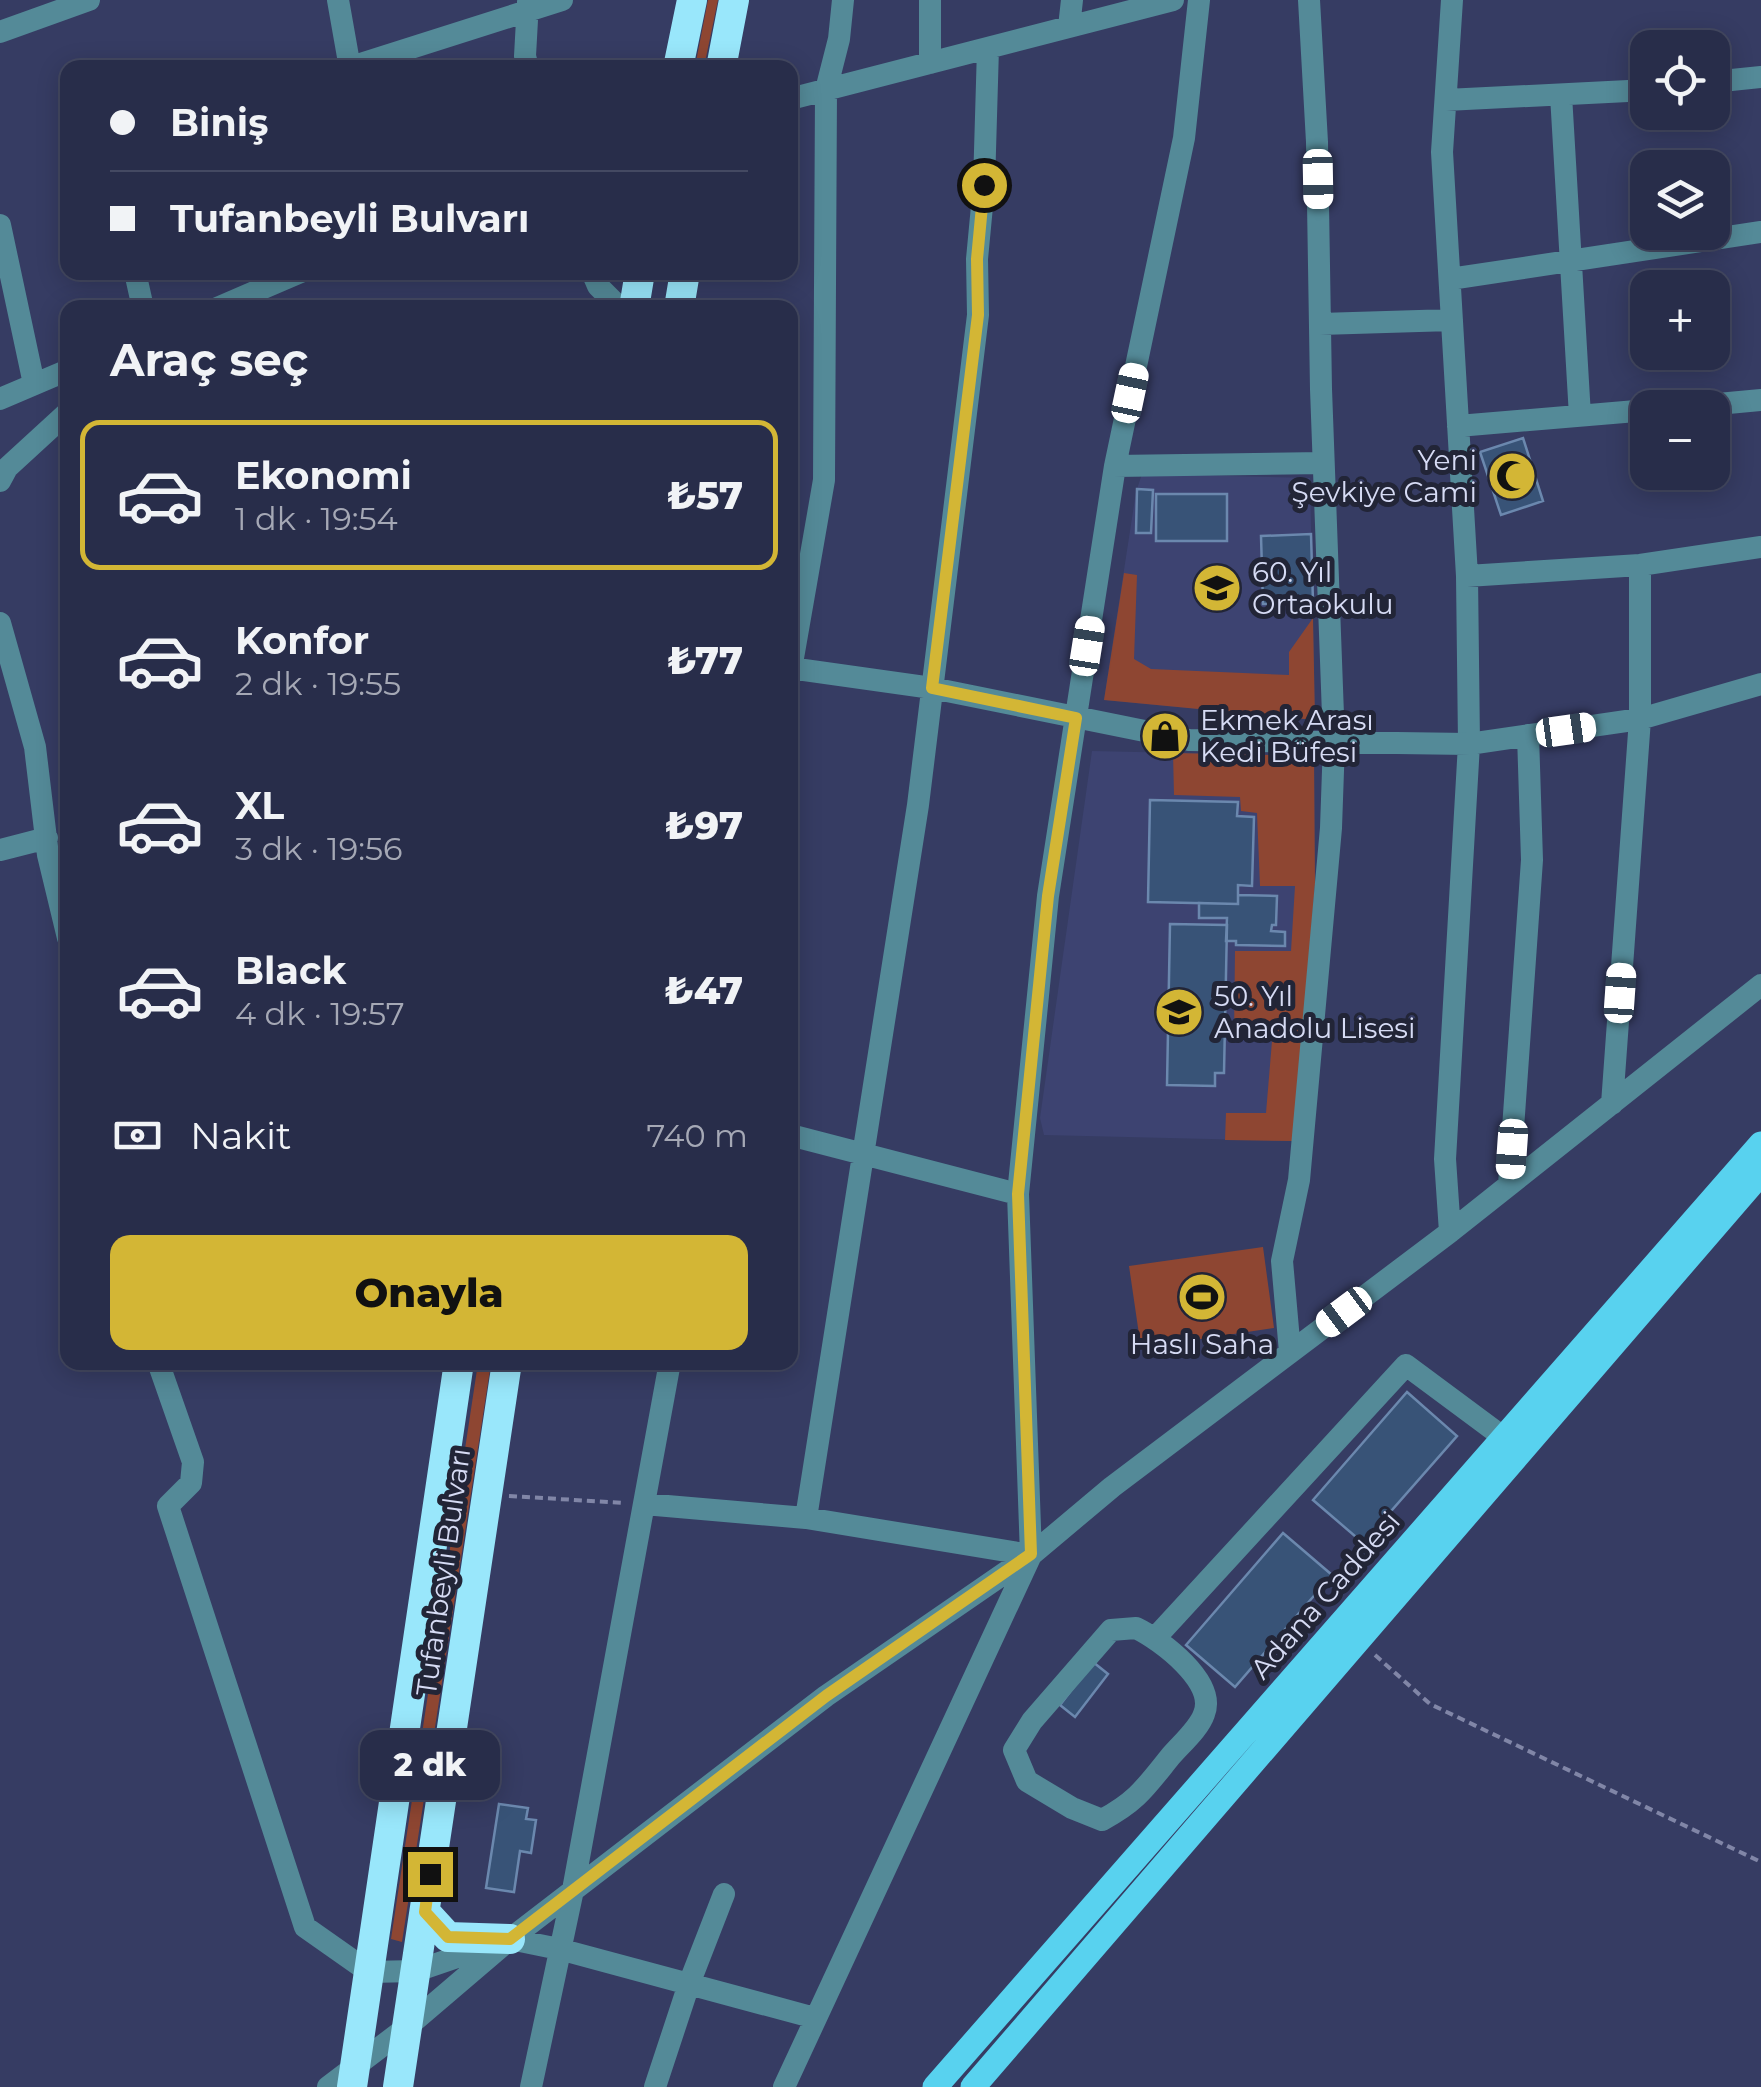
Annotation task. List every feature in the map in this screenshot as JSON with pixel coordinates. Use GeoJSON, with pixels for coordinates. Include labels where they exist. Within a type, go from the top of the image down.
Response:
{"type":"FeatureCollection","features":[{"type":"Feature","properties":{"kind":"highway"},"geometry":{"type":"LineString","coordinates":[[680,60],[692,0]]}},
{"type":"Feature","properties":{"kind":"highway"},"geometry":{"type":"LineString","coordinates":[[723,60],[734,0]]}},
{"type":"Feature","properties":{"kind":"highway","name":"Tufanbeyli Bulvarı"},"geometry":{"type":"LineString","coordinates":[[354,2076],[458,1370]]}},
{"type":"Feature","properties":{"kind":"highway","name":"Tufanbeyli Bulvarı"},"geometry":{"type":"LineString","coordinates":[[398,2087],[505,1370]]}},
{"type":"Feature","properties":{"kind":"highway"},"geometry":{"type":"LineString","coordinates":[[425,1912],[448,1937],[510,1939]]}},
{"type":"Feature","properties":{"kind":"main road","name":"Adana Caddesi"},"geometry":{"type":"LineString","coordinates":[[936,2087],[1761,1144]]}},
{"type":"Feature","properties":{"kind":"main road"},"geometry":{"type":"LineString","coordinates":[[973,2087],[1761,1173]]}},
{"type":"Feature","properties":{"kind":"street"},"geometry":{"type":"LineString","coordinates":[[0,32],[89,0]]}},
{"type":"Feature","properties":{"kind":"street"},"geometry":{"type":"LineString","coordinates":[[338,0],[349,60]]}},
{"type":"Feature","properties":{"kind":"street"},"geometry":{"type":"LineString","coordinates":[[370,60],[527,6],[562,0]]}},
{"type":"Feature","properties":{"kind":"street"},"geometry":{"type":"LineString","coordinates":[[798,625],[824,480],[826,90],[844,0]]}},
{"type":"Feature","properties":{"kind":"street"},"geometry":{"type":"LineString","coordinates":[[930,0],[930,63]]}},
{"type":"Feature","properties":{"kind":"street"},"geometry":{"type":"LineString","coordinates":[[1069,27],[1072,0]]}},
{"type":"Feature","properties":{"kind":"street"},"geometry":{"type":"LineString","coordinates":[[798,98],[1173,0]]}},
{"type":"Feature","properties":{"kind":"street"},"geometry":{"type":"LineString","coordinates":[[784,2087],[1031,1554],[1018,1194],[1048,896],[1115,466],[1184,138],[1199,0]]}},
{"type":"Feature","properties":{"kind":"street"},"geometry":{"type":"LineString","coordinates":[[1290,1352],[1282,1261],[1299,1180],[1331,828],[1334,742],[1317,142],[1309,0]]}},
{"type":"Feature","properties":{"kind":"street"},"geometry":{"type":"LineString","coordinates":[[1450,1232],[1445,1159],[1469,744],[1467,576],[1442,152],[1452,0]]}},
{"type":"Feature","properties":{"kind":"street"},"geometry":{"type":"LineString","coordinates":[[526,60],[527,6]]}},
{"type":"Feature","properties":{"kind":"street"},"geometry":{"type":"LineString","coordinates":[[806,1518],[918,805],[978,315],[977,259],[984,185],[988,48]]}},
{"type":"Feature","properties":{"kind":"street"},"geometry":{"type":"LineString","coordinates":[[1730,80],[1761,76]]}},
{"type":"Feature","properties":{"kind":"street"},"geometry":{"type":"LineString","coordinates":[[1446,100],[1630,91]]}},
{"type":"Feature","properties":{"kind":"street"},"geometry":{"type":"LineString","coordinates":[[1560,95],[1580,416]]}},
{"type":"Feature","properties":{"kind":"street"},"geometry":{"type":"LineString","coordinates":[[0,225],[34,384]]}},
{"type":"Feature","properties":{"kind":"street"},"geometry":{"type":"LineString","coordinates":[[1450,279],[1761,232]]}},
{"type":"Feature","properties":{"kind":"street"},"geometry":{"type":"LineString","coordinates":[[236,300],[282,280]]}},
{"type":"Feature","properties":{"kind":"street"},"geometry":{"type":"LineString","coordinates":[[595,280],[612,300]]}},
{"type":"Feature","properties":{"kind":"street"},"geometry":{"type":"LineString","coordinates":[[1320,324],[1452,320]]}},
{"type":"Feature","properties":{"kind":"street"},"geometry":{"type":"LineString","coordinates":[[0,398],[60,373]]}},
{"type":"Feature","properties":{"kind":"street"},"geometry":{"type":"LineString","coordinates":[[1730,403],[1761,400]]}},
{"type":"Feature","properties":{"kind":"street"},"geometry":{"type":"LineString","coordinates":[[1458,426],[1630,412]]}},
{"type":"Feature","properties":{"kind":"street"},"geometry":{"type":"LineString","coordinates":[[0,481],[7,468],[60,419]]}},
{"type":"Feature","properties":{"kind":"street"},"geometry":{"type":"LineString","coordinates":[[1115,466],[1324,463]]}},
{"type":"Feature","properties":{"kind":"street"},"geometry":{"type":"LineString","coordinates":[[1467,576],[1640,566],[1761,547]]}},
{"type":"Feature","properties":{"kind":"street"},"geometry":{"type":"LineString","coordinates":[[1612,1104],[1640,719],[1640,566]]}},
{"type":"Feature","properties":{"kind":"street"},"geometry":{"type":"LineString","coordinates":[[0,623],[35,747],[46,838],[60,902]]}},
{"type":"Feature","properties":{"kind":"street"},"geometry":{"type":"LineString","coordinates":[[798,671],[932,688],[1189,740],[1469,744],[1640,719],[1761,684]]}},
{"type":"Feature","properties":{"kind":"street"},"geometry":{"type":"LineString","coordinates":[[1509,1185],[1532,860],[1528,735]]}},
{"type":"Feature","properties":{"kind":"street"},"geometry":{"type":"LineString","coordinates":[[0,850],[46,838]]}},
{"type":"Feature","properties":{"kind":"street"},"geometry":{"type":"LineString","coordinates":[[328,2087],[354,2076],[510,1939],[573,1890],[826,1696],[1031,1554],[1112,1487],[1450,1232],[1761,986]]}},
{"type":"Feature","properties":{"kind":"street"},"geometry":{"type":"LineString","coordinates":[[798,1138],[1018,1194]]}},
{"type":"Feature","properties":{"kind":"street"},"geometry":{"type":"LineString","coordinates":[[1156,1637],[1406,1365],[1503,1437]]}},
{"type":"Feature","properties":{"kind":"street"},"geometry":{"type":"LineString","coordinates":[[161,1370],[193,1462],[191,1483],[168,1506],[305,1927],[369,1972],[416,1971],[510,1939],[816,2018]]}},
{"type":"Feature","properties":{"kind":"street"},"geometry":{"type":"LineString","coordinates":[[531,2087],[573,1890],[669,1370]]}},
{"type":"Feature","properties":{"kind":"street"},"geometry":{"type":"LineString","coordinates":[[644,1504],[806,1518],[1031,1554]]}},
{"type":"Feature","properties":{"kind":"street"},"geometry":{"type":"LineString","coordinates":[[1136,1628],[1156,1637],[1190,1670],[1205,1692],[1204,1714],[1132,1804],[1102,1820],[1072,1808],[1028,1781],[1014,1750],[1032,1720],[1111,1630],[1136,1628]]}},
{"type":"Feature","properties":{"kind":"street"},"geometry":{"type":"LineString","coordinates":[[655,2087],[724,1894]]}},
{"type":"Feature","properties":{"kind":"path"},"geometry":{"type":"LineString","coordinates":[[486,1495],[644,1504]]}},
{"type":"Feature","properties":{"kind":"path"},"geometry":{"type":"LineString","coordinates":[[1360,1638],[1387,1669],[1430,1704],[1761,1862]]}},
{"type":"Feature","properties":{"kind":"shaded area"},"geometry":{"type":"Polygon","coordinates":[[[708,0],[718,0],[705,60],[696,60],[708,0]]]}},
{"type":"Feature","properties":{"kind":"shaded area","name":"60. Yıl Ortaokulu"},"geometry":{"type":"Polygon","coordinates":[[[1142,474],[1310,478],[1315,720],[1104,700],[1142,474]]]}},
{"type":"Feature","properties":{"kind":"shaded area"},"geometry":{"type":"Polygon","coordinates":[[[1124,573],[1137,575],[1134,659],[1151,669],[1289,675],[1289,652],[1313,618],[1315,720],[1104,700],[1124,573]]]}},
{"type":"Feature","properties":{"kind":"shaded area","name":"50. Yıl Anadolu Lisesi"},"geometry":{"type":"Polygon","coordinates":[[[1092,751],[1314,756],[1315,884],[1294,1141],[1044,1135],[1040,1118],[1092,751]]]}},
{"type":"Feature","properties":{"kind":"shaded area"},"geometry":{"type":"Polygon","coordinates":[[[1173,753],[1314,756],[1315,884],[1294,1141],[1225,1140],[1226,1113],[1266,1113],[1272,1041],[1234,1037],[1235,951],[1291,951],[1295,886],[1260,886],[1257,813],[1241,811],[1240,797],[1174,795],[1173,753]]]}},
{"type":"Feature","properties":{"kind":"shaded area","name":"Haslı Saha"},"geometry":{"type":"Polygon","coordinates":[[[1263,1247],[1274,1328],[1141,1348],[1129,1266],[1263,1247]]]}},
{"type":"Feature","properties":{"kind":"shaded area"},"geometry":{"type":"Polygon","coordinates":[[[477,1370],[490,1370],[402,1942],[391,1939],[477,1370]]]}},
{"type":"Feature","properties":{"kind":"building","name":"Yeni Şevkiye Cami"},"geometry":{"type":"Polygon","coordinates":[[[1523,438],[1543,501],[1501,515],[1480,452],[1523,438]]]}},
{"type":"Feature","properties":{"kind":"building"},"geometry":{"type":"Polygon","coordinates":[[[1137,489],[1153,490],[1151,533],[1136,533],[1137,489]]]}},
{"type":"Feature","properties":{"kind":"building"},"geometry":{"type":"Polygon","coordinates":[[[1156,494],[1227,494],[1227,541],[1156,541],[1156,494]]]}},
{"type":"Feature","properties":{"kind":"building"},"geometry":{"type":"Polygon","coordinates":[[[1311,534],[1313,602],[1263,604],[1261,536],[1311,534]]]}},
{"type":"Feature","properties":{"kind":"building"},"geometry":{"type":"Polygon","coordinates":[[[1150,800],[1238,802],[1237,816],[1254,817],[1252,886],[1238,885],[1238,904],[1148,902],[1150,800]]]}},
{"type":"Feature","properties":{"kind":"building"},"geometry":{"type":"Polygon","coordinates":[[[1238,895],[1277,896],[1276,925],[1272,925],[1271,931],[1285,932],[1285,946],[1236,945],[1236,941],[1226,941],[1227,918],[1199,918],[1199,903],[1238,904],[1238,895]]]}},
{"type":"Feature","properties":{"kind":"building"},"geometry":{"type":"Polygon","coordinates":[[[1170,924],[1227,925],[1224,1073],[1215,1073],[1215,1086],[1167,1085],[1170,924]]]}},
{"type":"Feature","properties":{"kind":"building"},"geometry":{"type":"Polygon","coordinates":[[[1407,1392],[1457,1436],[1363,1543],[1313,1500],[1407,1392]]]}},
{"type":"Feature","properties":{"kind":"building"},"geometry":{"type":"Polygon","coordinates":[[[1283,1533],[1332,1575],[1235,1687],[1186,1645],[1283,1533]]]}},
{"type":"Feature","properties":{"kind":"building"},"geometry":{"type":"Polygon","coordinates":[[[1093,1662],[1108,1674],[1075,1717],[1060,1705],[1093,1662]]]}},
{"type":"Feature","properties":{"kind":"building"},"geometry":{"type":"Polygon","coordinates":[[[499,1804],[528,1808],[526,1819],[536,1820],[531,1853],[520,1851],[514,1892],[486,1888],[499,1804]]]}},
{"type":"Feature","properties":{"kind":"place","name":"Yeni Şevkiye Cami"},"geometry":{"type":"Point","coordinates":[1512,476]}},
{"type":"Feature","properties":{"kind":"place","name":"60. Yıl Ortaokulu"},"geometry":{"type":"Point","coordinates":[1217,588]}},
{"type":"Feature","properties":{"kind":"place","name":"Ekmek Arası Kedi Büfesi"},"geometry":{"type":"Point","coordinates":[1165,736]}},
{"type":"Feature","properties":{"kind":"place","name":"50. Yıl Anadolu Lisesi"},"geometry":{"type":"Point","coordinates":[1179,1012]}},
{"type":"Feature","properties":{"kind":"place","name":"Haslı Saha"},"geometry":{"type":"Point","coordinates":[1202,1297]}},
{"type":"Feature","properties":{"kind":"route"},"geometry":{"type":"LineString","coordinates":[[430,1874],[425,1912],[448,1937],[510,1939],[826,1696],[1031,1554],[1018,1194],[1048,896],[1076,718],[932,688],[978,315],[977,259],[984,185]]}}]}
